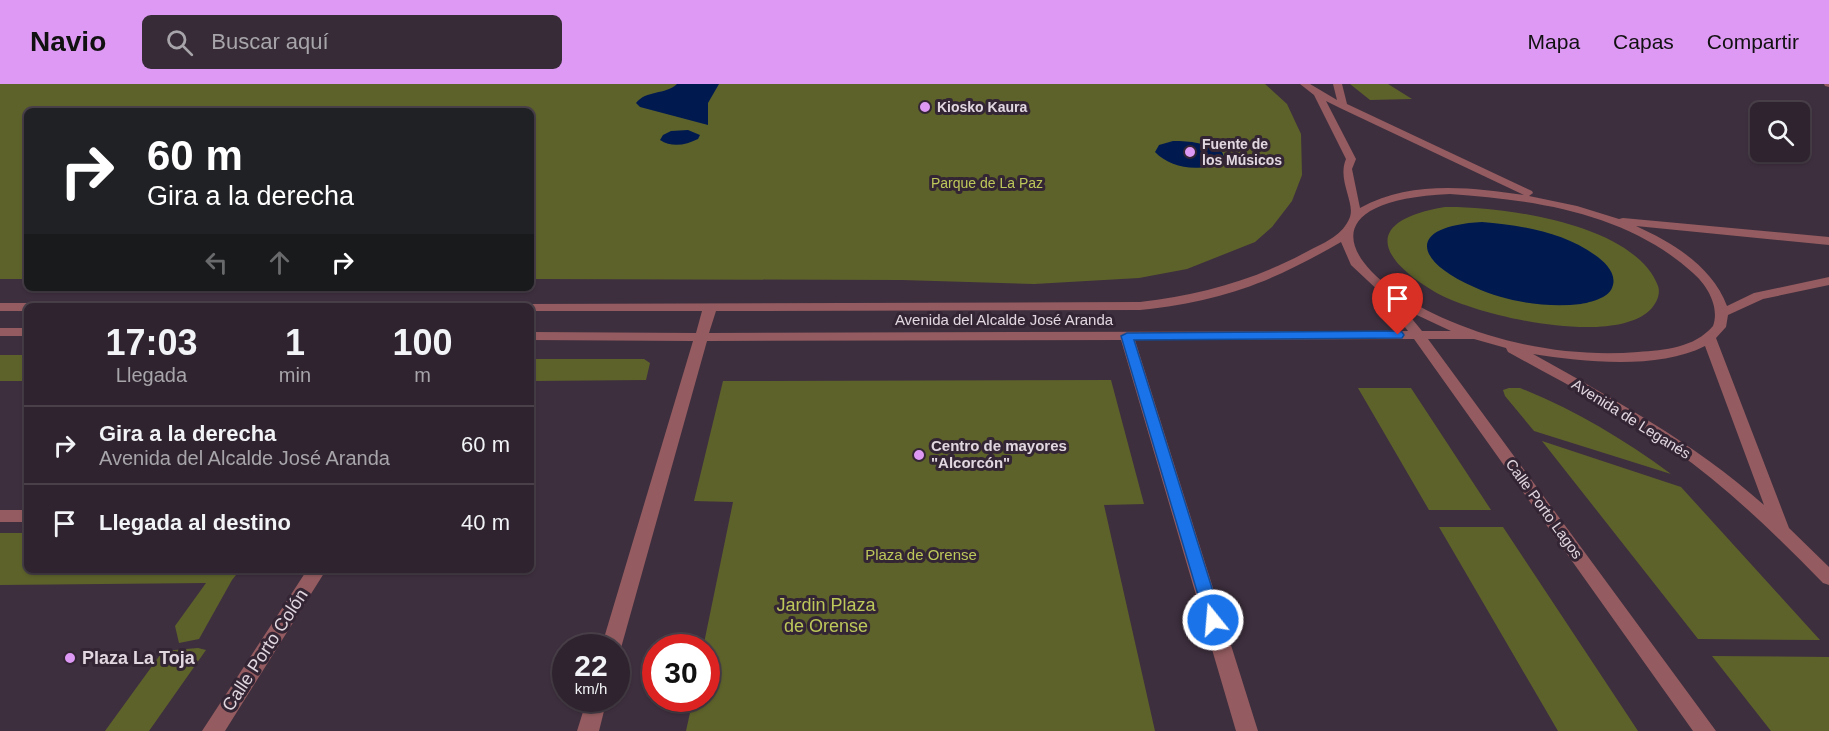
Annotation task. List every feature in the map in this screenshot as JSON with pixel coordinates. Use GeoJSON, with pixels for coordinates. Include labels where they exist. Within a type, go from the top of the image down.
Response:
{"type":"FeatureCollection","features":[{"type":"Feature","properties":{"kind":"street"},"geometry":{"type":"LineString","coordinates":[[1304,84],[1318,94],[1544,201]]}},
{"type":"Feature","properties":{"kind":"street"},"geometry":{"type":"LineString","coordinates":[[1337,84],[1343,106]]}},
{"type":"Feature","properties":{"kind":"street"},"geometry":{"type":"LineString","coordinates":[[1318,94],[1351,159],[1347,169],[1356,215]]}},
{"type":"Feature","properties":{"kind":"street"},"geometry":{"type":"LineString","coordinates":[[1450,191],[1496,193],[1544,201],[1611,220],[1669,248],[1709,280],[1723,313],[1719,326],[1709,337],[1676,352],[1626,358],[1564,355],[1476,335],[1422,313],[1381,289],[1360,270],[1348,252],[1346,235],[1349,225],[1356,215],[1378,202],[1410,194],[1450,191]]}},
{"type":"Feature","properties":{"kind":"street"},"geometry":{"type":"LineString","coordinates":[[1611,220],[1829,240]]}},
{"type":"Feature","properties":{"kind":"street","name":"Avenida del Alcalde José Aranda"},"geometry":{"type":"LineString","coordinates":[[534,307],[1092,308],[1179,302],[1227,291],[1257,281],[1346,235]]}},
{"type":"Feature","properties":{"kind":"street"},"geometry":{"type":"LineString","coordinates":[[1723,313],[1759,296],[1829,281]]}},
{"type":"Feature","properties":{"kind":"street","name":"Calle Porto Lagos"},"geometry":{"type":"LineString","coordinates":[[1381,289],[1418,335],[1705,731]]}},
{"type":"Feature","properties":{"kind":"street"},"geometry":{"type":"LineString","coordinates":[[0,307],[24,307]]}},
{"type":"Feature","properties":{"kind":"street"},"geometry":{"type":"LineString","coordinates":[[615,634],[710,307]]}},
{"type":"Feature","properties":{"kind":"street"},"geometry":{"type":"LineString","coordinates":[[0,332],[24,332]]}},
{"type":"Feature","properties":{"kind":"street","name":"Avenida del Alcalde José Aranda"},"geometry":{"type":"LineString","coordinates":[[534,336],[700,338],[922,335],[1476,335]]}},
{"type":"Feature","properties":{"kind":"street"},"geometry":{"type":"LineString","coordinates":[[1127,336],[1247,731]]}},
{"type":"Feature","properties":{"kind":"street","name":"Avenida de Leganés"},"geometry":{"type":"LineString","coordinates":[[1709,337],[1782,530]]}},
{"type":"Feature","properties":{"kind":"street","name":"Avenida de Leganés"},"geometry":{"type":"LineString","coordinates":[[1500,342],[1657,431],[1696,459],[1782,530],[1829,578]]}},
{"type":"Feature","properties":{"kind":"street"},"geometry":{"type":"LineString","coordinates":[[0,516],[24,516]]}},
{"type":"Feature","properties":{"kind":"street","name":"Calle Porto Colón"},"geometry":{"type":"LineString","coordinates":[[213,731],[315,573]]}},
{"type":"Feature","properties":{"kind":"street"},"geometry":{"type":"LineString","coordinates":[[588,731],[593,712]]}},
{"type":"Feature","properties":{"kind":"green space","name":"Parque de La Paz"},"geometry":{"type":"Polygon","coordinates":[[[0,84],[1265,84],[1287,104],[1301,134],[1302,175],[1292,201],[1272,227],[1255,242],[1187,269],[1139,278],[1034,284],[902,280],[534,279],[534,108],[24,108],[24,279],[0,279],[0,84]]]}},
{"type":"Feature","properties":{"kind":"green space"},"geometry":{"type":"Polygon","coordinates":[[[1350,84],[1388,84],[1412,99],[1370,100],[1350,84]]]}},
{"type":"Feature","properties":{"kind":"green space"},"geometry":{"type":"Polygon","coordinates":[[[1445,207],[1499,210],[1531,215],[1596,233],[1623,247],[1645,265],[1658,286],[1657,299],[1650,310],[1632,321],[1606,326],[1576,327],[1511,318],[1455,301],[1415,279],[1391,253],[1387,241],[1391,230],[1402,221],[1419,213],[1445,207]]]}},
{"type":"Feature","properties":{"kind":"green space"},"geometry":{"type":"Polygon","coordinates":[[[0,355],[24,355],[24,381],[0,381],[0,355]]]}},
{"type":"Feature","properties":{"kind":"green space"},"geometry":{"type":"Polygon","coordinates":[[[534,359],[644,359],[650,363],[646,380],[534,381],[534,359]]]}},
{"type":"Feature","properties":{"kind":"green space","name":"Jardin Plaza de Orense"},"geometry":{"type":"Polygon","coordinates":[[[1111,380],[1144,504],[1104,505],[1155,731],[686,731],[690,712],[720,712],[720,634],[706,634],[733,502],[694,501],[723,381],[1111,380]]]}},
{"type":"Feature","properties":{"kind":"green space"},"geometry":{"type":"Polygon","coordinates":[[[1358,388],[1411,388],[1491,510],[1429,510],[1358,388]]]}},
{"type":"Feature","properties":{"kind":"green space"},"geometry":{"type":"Polygon","coordinates":[[[1520,388],[1579,416],[1617,437],[1671,474],[1534,431],[1505,396],[1503,390],[1520,388]]]}},
{"type":"Feature","properties":{"kind":"green space"},"geometry":{"type":"Polygon","coordinates":[[[1542,441],[1681,487],[1820,640],[1698,639],[1542,441]]]}},
{"type":"Feature","properties":{"kind":"green space"},"geometry":{"type":"Polygon","coordinates":[[[1439,527],[1503,527],[1638,731],[1558,731],[1439,527]]]}},
{"type":"Feature","properties":{"kind":"green space"},"geometry":{"type":"Polygon","coordinates":[[[0,533],[24,533],[24,573],[238,573],[199,639],[179,643],[175,626],[206,583],[0,585],[0,533]]]}},
{"type":"Feature","properties":{"kind":"green space"},"geometry":{"type":"Polygon","coordinates":[[[198,648],[206,650],[149,731],[105,731],[163,651],[198,648]]]}},
{"type":"Feature","properties":{"kind":"green space"},"geometry":{"type":"Polygon","coordinates":[[[1712,656],[1829,657],[1829,731],[1771,731],[1712,656]]]}},
{"type":"Feature","properties":{"kind":"water"},"geometry":{"type":"Polygon","coordinates":[[[677,84],[719,84],[708,103],[708,125],[640,107],[636,103],[645,96],[667,90],[677,84]]]}},
{"type":"Feature","properties":{"kind":"water"},"geometry":{"type":"Polygon","coordinates":[[[688,130],[700,135],[698,139],[679,145],[660,140],[663,135],[671,131],[688,130]]]}},
{"type":"Feature","properties":{"kind":"water"},"geometry":{"type":"Polygon","coordinates":[[[1173,141],[1210,146],[1222,152],[1225,159],[1199,168],[1170,163],[1155,152],[1159,145],[1173,141]]]}},
{"type":"Feature","properties":{"kind":"water"},"geometry":{"type":"Polygon","coordinates":[[[1482,222],[1541,231],[1583,247],[1610,269],[1613,278],[1612,288],[1603,297],[1581,304],[1527,303],[1500,297],[1474,287],[1454,277],[1430,256],[1427,246],[1430,237],[1440,230],[1482,222]]]}},
{"type":"Feature","properties":{"kind":"place","name":"Kiosko Kaura"},"geometry":{"type":"Point","coordinates":[925,107]}},
{"type":"Feature","properties":{"kind":"place","name":"Fuente de los Músicos"},"geometry":{"type":"Point","coordinates":[1190,152]}},
{"type":"Feature","properties":{"kind":"place","name":"Centro de mayores \"Alcorcón\""},"geometry":{"type":"Point","coordinates":[919,455]}},
{"type":"Feature","properties":{"kind":"place","name":"Plaza La Toja"},"geometry":{"type":"Point","coordinates":[70,658]}},
{"type":"Feature","properties":{"kind":"route"},"geometry":{"type":"LineString","coordinates":[[1213,620],[1127,336],[1398,335]]}},
{"type":"Feature","properties":{"kind":"park label","name":"Plaza de Orense"},"geometry":{"type":"Point","coordinates":[921,555]}}]}
